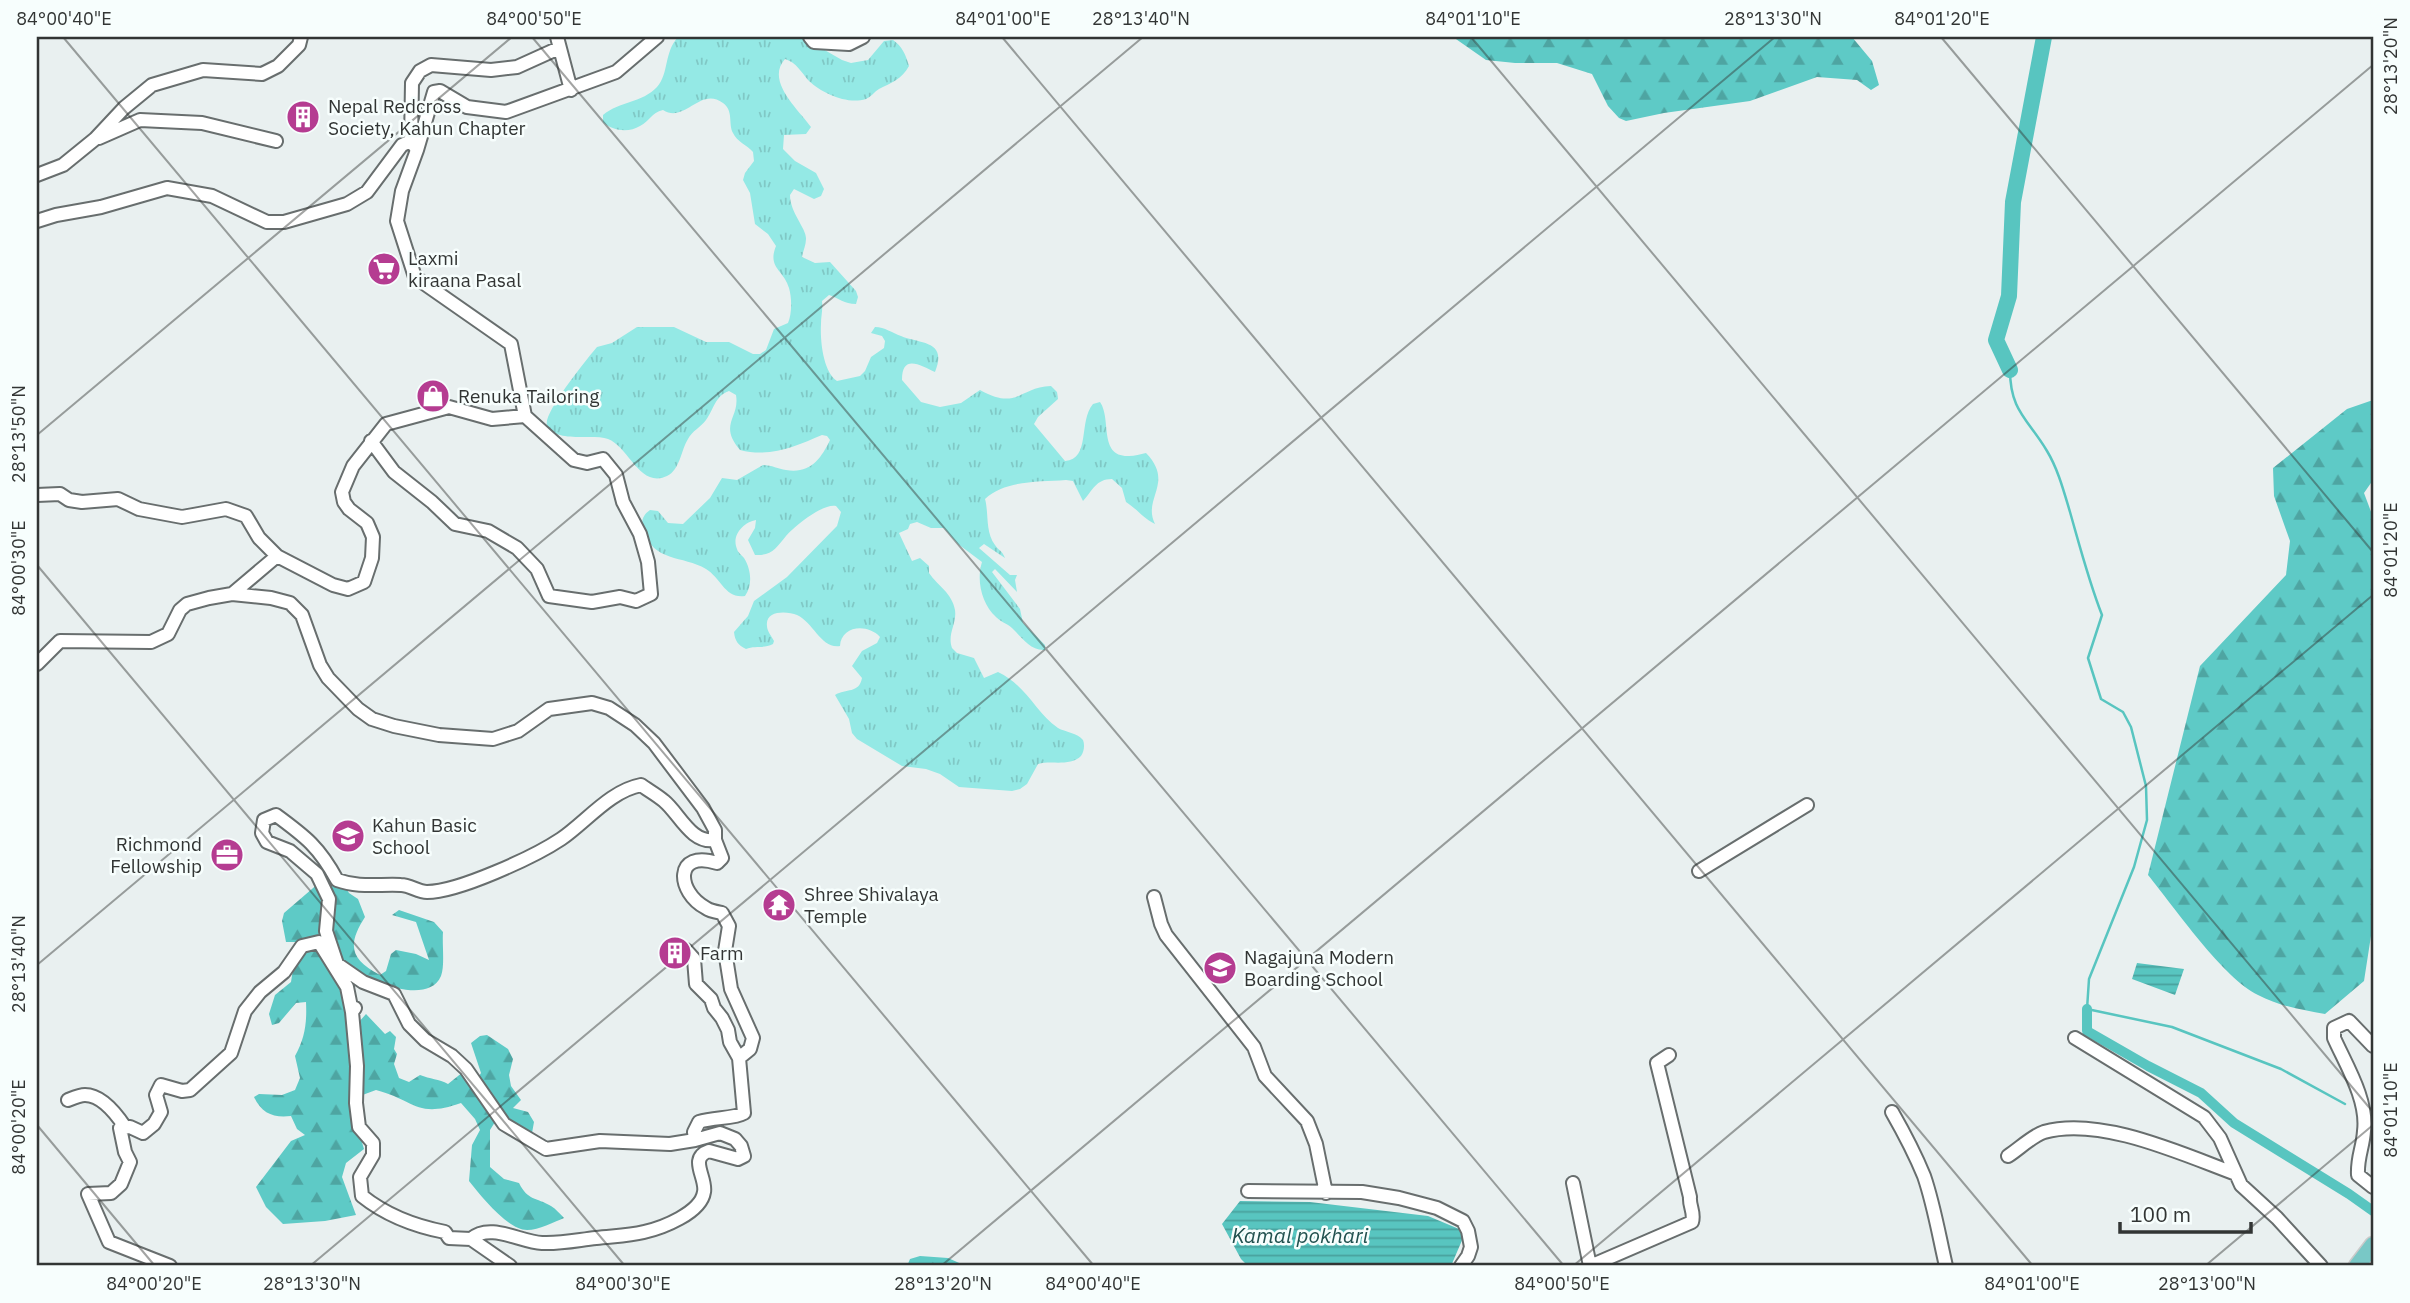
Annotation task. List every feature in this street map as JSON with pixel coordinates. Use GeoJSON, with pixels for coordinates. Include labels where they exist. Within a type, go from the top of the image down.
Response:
{"type":"FeatureCollection","features":[{"type":"Feature","properties":{"kind":"main road"},"geometry":{"type":"LineString","coordinates":[[2357,1266],[2373,1244]]}},
{"type":"Feature","properties":{"kind":"street"},"geometry":{"type":"LineString","coordinates":[[37,175],[63,165],[152,85],[203,70],[262,74],[278,66],[299,45],[301,37]]}},
{"type":"Feature","properties":{"kind":"street"},"geometry":{"type":"LineString","coordinates":[[372,441],[394,472],[455,524],[488,531],[517,548],[537,569],[549,596],[592,602],[620,597],[636,601],[651,594],[648,562],[640,534],[623,502],[617,474],[603,459],[587,463],[574,460],[525,416],[511,344],[415,277],[397,221],[414,146],[434,92],[440,91],[467,107],[506,112],[617,72],[656,37]]}},
{"type":"Feature","properties":{"kind":"street"},"geometry":{"type":"LineString","coordinates":[[810,37],[814,42],[849,44],[863,37]]}},
{"type":"Feature","properties":{"kind":"street"},"geometry":{"type":"LineString","coordinates":[[414,146],[412,83],[420,71],[430,65],[491,70],[517,66],[558,43],[571,90]]}},
{"type":"Feature","properties":{"kind":"street"},"geometry":{"type":"LineString","coordinates":[[95,139],[140,120],[202,123],[276,141]]}},
{"type":"Feature","properties":{"kind":"street"},"geometry":{"type":"LineString","coordinates":[[37,221],[101,207],[167,188],[212,195],[267,222],[284,222],[348,204],[367,192],[402,145],[414,146]]}},
{"type":"Feature","properties":{"kind":"street"},"geometry":{"type":"LineString","coordinates":[[37,495],[60,494],[69,500],[82,502],[118,499],[139,509],[182,517],[226,509],[246,516],[259,538],[277,556],[348,589],[364,582],[372,558],[373,537],[367,523],[344,502],[342,492],[353,466],[386,424],[449,407],[492,419],[525,416]]}},
{"type":"Feature","properties":{"kind":"street"},"geometry":{"type":"LineString","coordinates":[[232,594],[277,556]]}},
{"type":"Feature","properties":{"kind":"street"},"geometry":{"type":"LineString","coordinates":[[37,664],[60,640],[151,642],[168,634],[180,610],[187,604],[232,594],[290,603],[302,615],[328,678],[358,709],[372,719],[394,726],[439,735],[493,739],[517,731],[549,709],[592,703],[610,708],[635,725],[654,743],[715,830],[715,840],[722,858],[717,863],[695,859],[683,872],[687,890],[694,899],[706,909],[722,913],[729,926],[725,951],[731,989],[753,1038],[750,1049],[739,1058]]}},
{"type":"Feature","properties":{"kind":"street"},"geometry":{"type":"LineString","coordinates":[[352,1012],[357,1007],[337,964],[326,931],[329,900],[317,874],[290,851],[267,842],[262,833],[264,820],[276,815],[308,838],[337,880],[353,886],[404,885],[424,893],[454,888],[508,866],[560,839],[630,787],[641,785],[665,802],[691,831],[702,839],[715,840]]}},
{"type":"Feature","properties":{"kind":"street"},"geometry":{"type":"LineString","coordinates":[[1699,871],[1807,805]]}},
{"type":"Feature","properties":{"kind":"street"},"geometry":{"type":"LineString","coordinates":[[1154,897],[1166,934],[1254,1048],[1265,1076],[1307,1121],[1316,1144],[1326,1193]]}},
{"type":"Feature","properties":{"kind":"street"},"geometry":{"type":"LineString","coordinates":[[170,1266],[109,1242],[88,1194],[111,1193],[121,1184],[130,1162],[120,1128],[130,1127],[143,1133],[155,1124],[161,1112],[156,1095],[161,1085],[182,1091],[190,1090],[232,1053],[245,1011],[260,992],[285,972],[302,946],[320,942],[347,987],[352,1012],[359,1127],[373,1143],[373,1155],[360,1177],[362,1196],[377,1208],[416,1227],[445,1232],[449,1238],[471,1239],[510,1266]]}},
{"type":"Feature","properties":{"kind":"street"},"geometry":{"type":"LineString","coordinates":[[686,950],[694,960],[696,984],[722,1018],[739,1058],[744,1113],[699,1122],[694,1132],[695,1140]]}},
{"type":"Feature","properties":{"kind":"street"},"geometry":{"type":"LineString","coordinates":[[337,964],[363,982],[394,994],[409,1024],[425,1040],[452,1056],[466,1069],[504,1124],[546,1149],[600,1141],[670,1144],[712,1134],[727,1135],[741,1146],[744,1156],[738,1159],[709,1151],[701,1155],[699,1170],[705,1190],[702,1199],[668,1226],[642,1233],[561,1243],[526,1241],[499,1232],[476,1234],[471,1239]]}},
{"type":"Feature","properties":{"kind":"street"},"geometry":{"type":"LineString","coordinates":[[2373,1046],[2349,1021],[2334,1028],[2334,1038],[2363,1108],[2364,1131],[2357,1160],[2358,1175],[2373,1187]]}},
{"type":"Feature","properties":{"kind":"street"},"geometry":{"type":"LineString","coordinates":[[2075,1038],[2204,1117],[2220,1138],[2241,1185],[2277,1218],[2307,1261],[2321,1266]]}},
{"type":"Feature","properties":{"kind":"street"},"geometry":{"type":"LineString","coordinates":[[1573,1183],[1590,1266],[1692,1222],[1690,1197],[1657,1063],[1669,1055]]}},
{"type":"Feature","properties":{"kind":"street"},"geometry":{"type":"LineString","coordinates":[[68,1100],[87,1095],[99,1100],[125,1127]]}},
{"type":"Feature","properties":{"kind":"street"},"geometry":{"type":"LineString","coordinates":[[1892,1112],[1924,1177],[1946,1266]]}},
{"type":"Feature","properties":{"kind":"street"},"geometry":{"type":"LineString","coordinates":[[2008,1156],[2042,1133],[2073,1127],[2154,1143],[2236,1174]]}},
{"type":"Feature","properties":{"kind":"street"},"geometry":{"type":"LineString","coordinates":[[1248,1191],[1362,1192],[1437,1208],[1460,1219],[1468,1231],[1471,1247],[1461,1266]]}},
{"type":"Feature","properties":{"kind":"green space"},"geometry":{"type":"Polygon","coordinates":[[[678,37],[802,37],[851,63],[868,60],[884,41],[893,40],[905,55],[909,66],[903,74],[868,98],[859,100],[835,97],[821,90],[785,59],[780,68],[781,86],[811,127],[806,134],[784,135],[783,149],[795,161],[816,173],[824,189],[821,196],[814,199],[794,189],[790,195],[806,235],[802,257],[815,263],[830,262],[856,291],[858,297],[856,304],[829,295],[822,301],[823,355],[832,377],[837,381],[860,376],[871,357],[884,348],[885,341],[882,336],[871,333],[875,327],[882,328],[930,345],[938,354],[935,372],[909,364],[903,372],[902,380],[921,402],[940,407],[961,403],[980,390],[993,396],[1011,398],[1040,387],[1051,386],[1057,392],[1058,399],[1034,424],[1065,461],[1078,454],[1089,412],[1093,404],[1100,402],[1109,444],[1113,450],[1119,455],[1129,456],[1146,453],[1154,464],[1158,473],[1152,506],[1155,524],[1126,502],[1122,488],[1112,479],[1098,483],[1083,501],[1073,481],[1066,480],[1012,485],[985,499],[992,540],[1005,558],[984,544],[979,548],[1010,575],[1017,575],[1017,592],[995,569],[992,572],[1020,609],[1023,623],[1045,645],[1045,650],[1031,646],[991,612],[980,584],[982,562],[958,544],[944,528],[931,528],[917,522],[899,533],[912,561],[920,558],[929,566],[929,573],[948,594],[953,604],[955,615],[952,648],[957,653],[974,658],[984,678],[998,672],[1008,678],[1050,722],[1083,740],[1081,756],[1066,762],[1038,764],[1027,784],[1020,789],[1012,791],[959,787],[940,774],[902,766],[857,739],[835,695],[855,689],[860,683],[862,678],[852,666],[862,651],[877,643],[880,637],[875,633],[862,628],[856,629],[845,634],[840,646],[833,646],[797,615],[783,613],[773,614],[767,621],[773,644],[746,649],[737,642],[734,632],[748,616],[754,601],[787,577],[837,526],[841,512],[836,506],[824,508],[810,516],[766,554],[755,555],[748,540],[756,520],[743,526],[737,534],[736,544],[750,572],[745,596],[728,591],[706,569],[661,553],[648,540],[642,523],[650,510],[658,511],[668,523],[683,524],[710,498],[722,478],[737,480],[763,465],[802,470],[814,464],[823,453],[830,440],[827,436],[822,435],[772,452],[740,450],[730,427],[736,395],[729,391],[718,399],[706,420],[690,436],[675,469],[667,476],[658,478],[649,477],[642,472],[608,439],[566,436],[551,431],[547,425],[547,419],[557,400],[597,347],[612,343],[637,327],[674,327],[706,342],[729,342],[753,354],[760,354],[766,350],[774,329],[788,323],[790,292],[775,264],[776,246],[768,234],[755,224],[750,193],[743,180],[754,161],[753,152],[735,136],[726,106],[715,99],[707,99],[678,112],[659,111],[631,130],[616,129],[603,122],[603,115],[610,110],[645,96],[657,87],[661,82],[670,49],[678,37]]]}},
{"type":"Feature","properties":{"kind":"green space"},"geometry":{"type":"Polygon","coordinates":[[[1453,37],[1852,37],[1872,61],[1879,85],[1871,90],[1857,80],[1817,77],[1750,101],[1626,121],[1619,118],[1608,106],[1592,74],[1557,63],[1486,60],[1453,37]]]}},
{"type":"Feature","properties":{"kind":"green space"},"geometry":{"type":"Polygon","coordinates":[[[2373,400],[2373,480],[2364,493],[2373,517],[2373,923],[2364,981],[2325,1014],[2274,1002],[2245,987],[2200,941],[2148,875],[2200,666],[2286,575],[2290,541],[2274,496],[2273,468],[2347,409],[2373,400]]]}},
{"type":"Feature","properties":{"kind":"green space"},"geometry":{"type":"Polygon","coordinates":[[[334,870],[349,893],[358,899],[365,917],[354,943],[357,957],[380,975],[386,971],[391,954],[396,950],[429,960],[416,922],[392,915],[399,910],[434,922],[443,932],[442,972],[434,985],[424,989],[399,988],[351,971],[345,998],[345,1019],[358,1023],[366,1014],[385,1034],[390,1031],[396,1037],[394,1049],[397,1054],[394,1064],[399,1078],[409,1082],[420,1075],[448,1084],[463,1072],[475,1083],[481,1073],[471,1043],[480,1036],[487,1035],[508,1049],[513,1059],[509,1075],[511,1086],[521,1100],[513,1108],[528,1112],[534,1122],[532,1133],[510,1122],[495,1122],[490,1130],[490,1167],[504,1179],[519,1183],[529,1196],[551,1206],[564,1218],[541,1227],[520,1229],[503,1218],[488,1203],[469,1181],[472,1145],[480,1130],[475,1119],[461,1103],[425,1109],[376,1090],[349,1100],[364,1149],[346,1163],[342,1177],[356,1215],[325,1221],[283,1224],[266,1207],[256,1187],[291,1141],[305,1135],[297,1129],[291,1116],[269,1114],[254,1097],[259,1094],[282,1095],[295,1090],[300,1078],[295,1056],[305,1030],[306,1002],[296,1003],[279,1023],[272,1025],[269,1014],[275,995],[291,982],[293,969],[303,957],[300,942],[286,942],[282,921],[284,913],[334,870]]]}},
{"type":"Feature","properties":{"kind":"green space"},"geometry":{"type":"Polygon","coordinates":[[[920,1256],[948,1258],[966,1266],[907,1266],[910,1259],[920,1256]]]}},
{"type":"Feature","properties":{"kind":"water"},"geometry":{"type":"Polygon","coordinates":[[[2137,963],[2184,969],[2175,995],[2132,979],[2137,963]]]}},
{"type":"Feature","properties":{"kind":"water","name":"Kamal pokhari"},"geometry":{"type":"Polygon","coordinates":[[[1240,1201],[1310,1202],[1428,1216],[1459,1229],[1463,1238],[1451,1266],[1248,1266],[1241,1259],[1222,1224],[1240,1201]]]}},
{"type":"Feature","properties":{"kind":"waterway"},"geometry":{"type":"LineString","coordinates":[[2010,370],[1996,340],[2009,296],[2013,202],[2044,37]]}},
{"type":"Feature","properties":{"kind":"waterway"},"geometry":{"type":"LineString","coordinates":[[2010,370],[2013,395],[2021,414],[2047,451],[2058,473],[2102,615],[2088,658],[2101,699],[2123,712],[2131,727],[2146,786],[2147,820],[2134,867],[2089,979],[2087,1009],[2172,1027],[2281,1069],[2345,1104]]}},
{"type":"Feature","properties":{"kind":"waterway"},"geometry":{"type":"LineString","coordinates":[[2087,1009],[2087,1031],[2201,1093],[2234,1123],[2373,1211]]}},
{"type":"Feature","properties":{"kind":"place","name":"Nepal Redcross Society, Kahun Chapter"},"geometry":{"type":"Point","coordinates":[303,117]}},
{"type":"Feature","properties":{"kind":"place","name":"Laxmi kiraana Pasal"},"geometry":{"type":"Point","coordinates":[384,269]}},
{"type":"Feature","properties":{"kind":"place","name":"Renuka Tailoring"},"geometry":{"type":"Point","coordinates":[433,396]}},
{"type":"Feature","properties":{"kind":"place","name":"Kahun Basic School"},"geometry":{"type":"Point","coordinates":[348,836]}},
{"type":"Feature","properties":{"kind":"place","name":"Richmond Fellowship"},"geometry":{"type":"Point","coordinates":[227,855]}},
{"type":"Feature","properties":{"kind":"place","name":"Shree Shivalaya Temple"},"geometry":{"type":"Point","coordinates":[779,905]}},
{"type":"Feature","properties":{"kind":"place","name":"Farm"},"geometry":{"type":"Point","coordinates":[675,953]}},
{"type":"Feature","properties":{"kind":"place","name":"Nagajuna Modern Boarding School"},"geometry":{"type":"Point","coordinates":[1220,968]}}]}
